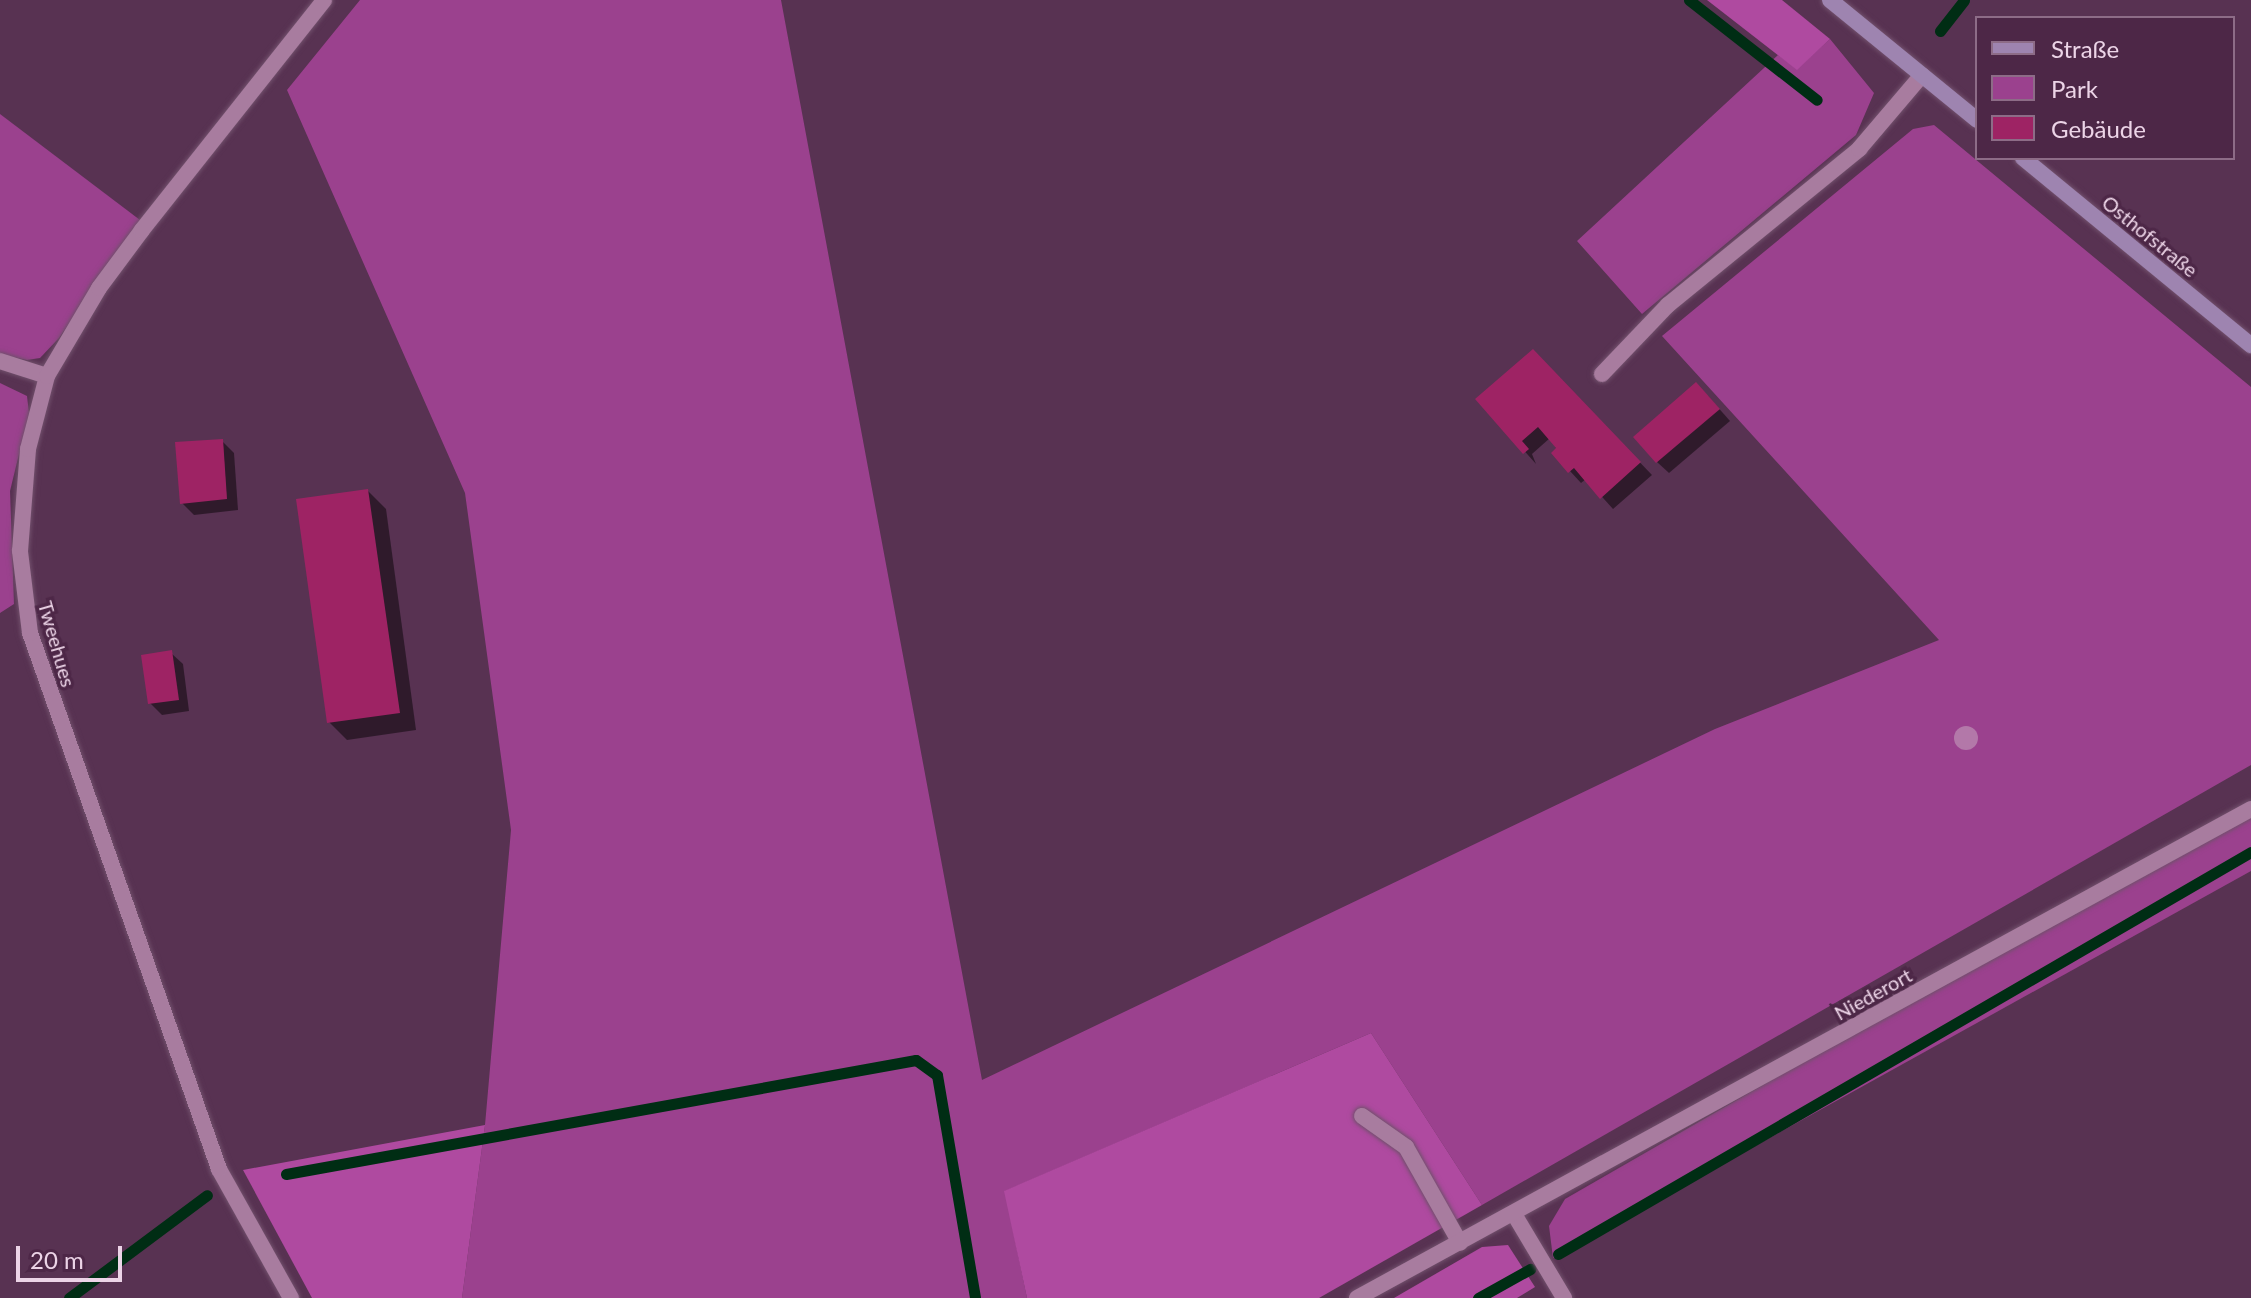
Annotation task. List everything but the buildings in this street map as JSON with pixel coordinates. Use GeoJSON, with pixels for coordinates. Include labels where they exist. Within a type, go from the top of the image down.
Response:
{"type":"FeatureCollection","features":[{"type":"Feature","properties":{"kind":"street","name":"Tweehues"},"geometry":{"type":"LineString","coordinates":[[291,1298],[219,1169],[30,633],[21,566],[22,491],[47,376],[99,288],[324,0]]}},
{"type":"Feature","properties":{"kind":"street"},"geometry":{"type":"LineString","coordinates":[[1830,0],[1975,118]]}},
{"type":"Feature","properties":{"kind":"street"},"geometry":{"type":"LineString","coordinates":[[1602,374],[1668,305],[1859,149],[1922,75]]}},
{"type":"Feature","properties":{"kind":"street","name":"Osthofstraße"},"geometry":{"type":"LineString","coordinates":[[2025,160],[2251,345]]}},
{"type":"Feature","properties":{"kind":"street"},"geometry":{"type":"LineString","coordinates":[[0,361],[47,376]]}},
{"type":"Feature","properties":{"kind":"street","name":"Niederort"},"geometry":{"type":"LineString","coordinates":[[1357,1298],[2251,809]]}},
{"type":"Feature","properties":{"kind":"street"},"geometry":{"type":"LineString","coordinates":[[1362,1116],[1406,1147],[1460,1243]]}},
{"type":"Feature","properties":{"kind":"street"},"geometry":{"type":"LineString","coordinates":[[1514,1214],[1564,1298]]}},
{"type":"Feature","properties":{"kind":"green space"},"geometry":{"type":"Polygon","coordinates":[[[360,0],[781,0],[982,1080],[1715,729],[1939,640],[1662,336],[1913,129],[1934,125],[2251,387],[2251,765],[1482,1205],[1371,1033],[1005,1191],[1027,1298],[462,1298],[485,1125],[511,830],[465,493],[287,90],[360,0]]]}},
{"type":"Feature","properties":{"kind":"green space"},"geometry":{"type":"Polygon","coordinates":[[[1830,39],[1874,93],[1856,135],[1642,314],[1577,241],[1778,55],[1797,69],[1830,39]]]}},
{"type":"Feature","properties":{"kind":"green space"},"geometry":{"type":"Polygon","coordinates":[[[0,114],[140,220],[59,338],[40,358],[27,360],[0,354],[0,114]]]}},
{"type":"Feature","properties":{"kind":"green space"},"geometry":{"type":"Polygon","coordinates":[[[0,383],[27,396],[29,413],[10,491],[14,604],[0,613],[0,383]]]}},
{"type":"Feature","properties":{"kind":"green space"},"geometry":{"type":"Polygon","coordinates":[[[2251,804],[2251,871],[1553,1258],[1549,1226],[1565,1199],[2251,804]]]}},
{"type":"Feature","properties":{"kind":"shaded area"},"geometry":{"type":"Polygon","coordinates":[[[1707,0],[1782,0],[1830,39],[1797,70],[1707,0]]]}},
{"type":"Feature","properties":{"kind":"shaded area"},"geometry":{"type":"Polygon","coordinates":[[[1371,1033],[1482,1205],[1319,1298],[1027,1298],[1004,1191],[1371,1033]]]}},
{"type":"Feature","properties":{"kind":"shaded area"},"geometry":{"type":"Polygon","coordinates":[[[485,1125],[462,1298],[312,1298],[243,1170],[485,1125]]]}},
{"type":"Feature","properties":{"kind":"shaded area"},"geometry":{"type":"Polygon","coordinates":[[[1508,1245],[1535,1287],[1517,1298],[1394,1298],[1482,1247],[1508,1245]]]}},
{"type":"Feature","properties":{"kind":"waterway"},"geometry":{"type":"LineString","coordinates":[[1689,0],[1817,100]]}},
{"type":"Feature","properties":{"kind":"waterway"},"geometry":{"type":"LineString","coordinates":[[1940,31],[1964,0]]}},
{"type":"Feature","properties":{"kind":"waterway"},"geometry":{"type":"LineString","coordinates":[[1558,1254],[2251,852]]}},
{"type":"Feature","properties":{"kind":"waterway"},"geometry":{"type":"LineString","coordinates":[[286,1174],[916,1060],[937,1075],[975,1298]]}},
{"type":"Feature","properties":{"kind":"waterway"},"geometry":{"type":"LineString","coordinates":[[69,1298],[207,1195]]}},
{"type":"Feature","properties":{"kind":"waterway"},"geometry":{"type":"LineString","coordinates":[[1478,1298],[1530,1269]]}}]}
